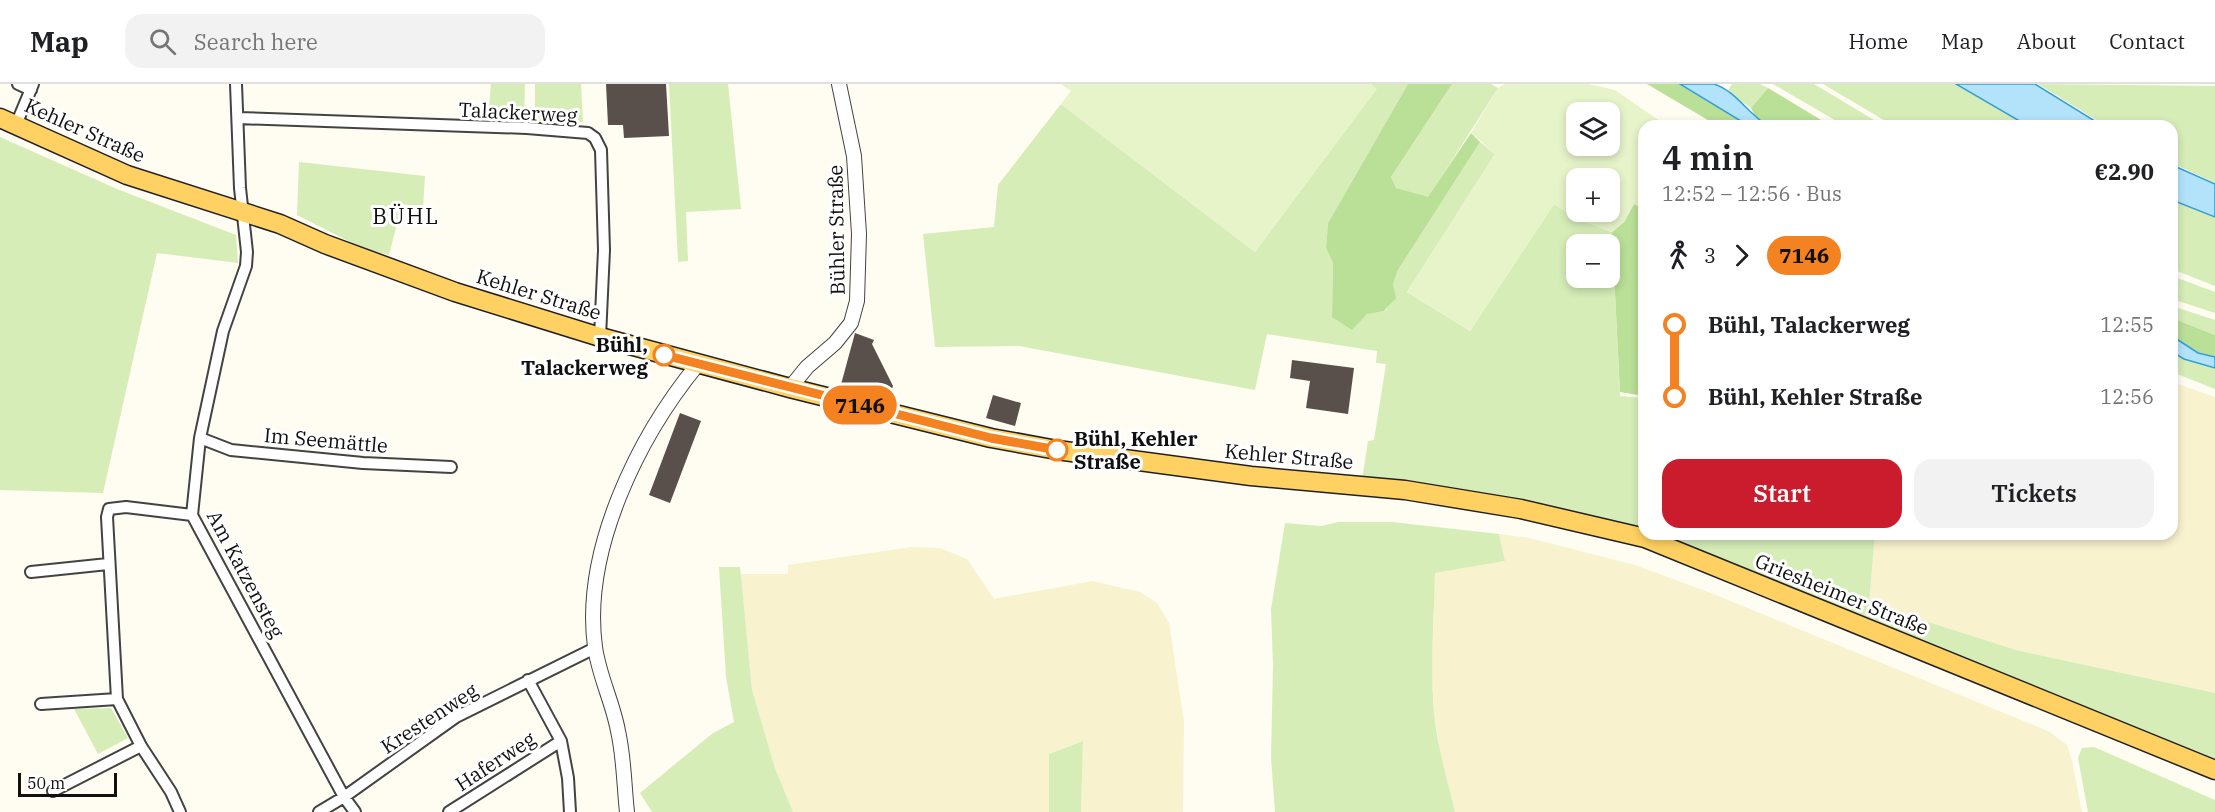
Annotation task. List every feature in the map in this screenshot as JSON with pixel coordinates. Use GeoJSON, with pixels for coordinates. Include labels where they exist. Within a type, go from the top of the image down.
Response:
{"type":"FeatureCollection","features":[{"type":"Feature","properties":{"kind":"main road","name":"Kehler Straße"},"geometry":{"type":"LineString","coordinates":[[8,121],[127,175],[280,224],[325,244],[455,292],[600,337],[698,364],[991,438],[1057,450],[1209,471],[1405,490]]}},
{"type":"Feature","properties":{"kind":"main road","name":"Griesheimer Straße"},"geometry":{"type":"LineString","coordinates":[[1405,490],[1521,509],[1638,536]]}},
{"type":"Feature","properties":{"kind":"main road","name":"Griesheimer Straße"},"geometry":{"type":"LineString","coordinates":[[1650,540],[2215,770]]}},
{"type":"Feature","properties":{"kind":"street","name":"Kehler Straße"},"geometry":{"type":"LineString","coordinates":[[18,84],[32,87]]}},
{"type":"Feature","properties":{"kind":"street","name":"Am Katzensteg"},"geometry":{"type":"LineString","coordinates":[[236,84],[246,266],[223,331],[200,438],[192,515],[344,797],[355,812]]}},
{"type":"Feature","properties":{"kind":"street","name":"Bühler Straße"},"geometry":{"type":"LineString","coordinates":[[790,388],[807,367],[835,343],[851,323],[857,301],[859,234],[854,156],[839,84]]}},
{"type":"Feature","properties":{"kind":"street"},"geometry":{"type":"LineString","coordinates":[[8,121],[32,87]]}},
{"type":"Feature","properties":{"kind":"street","name":"Talackerweg"},"geometry":{"type":"LineString","coordinates":[[238,118],[527,128],[588,133],[595,138],[601,150],[604,250],[600,337]]}},
{"type":"Feature","properties":{"kind":"street"},"geometry":{"type":"LineString","coordinates":[[627,812],[618,731],[595,648],[595,591],[604,539],[644,444],[683,381],[698,364]]}},
{"type":"Feature","properties":{"kind":"street","name":"Im Seemättle"},"geometry":{"type":"LineString","coordinates":[[200,438],[231,450],[363,463],[451,467]]}},
{"type":"Feature","properties":{"kind":"street"},"geometry":{"type":"LineString","coordinates":[[180,812],[171,792],[141,746],[117,699],[108,564],[109,509],[126,507],[192,515]]}},
{"type":"Feature","properties":{"kind":"street"},"geometry":{"type":"LineString","coordinates":[[31,572],[108,564]]}},
{"type":"Feature","properties":{"kind":"street","name":"Krestenweg"},"geometry":{"type":"LineString","coordinates":[[319,812],[344,797],[456,717],[595,648]]}},
{"type":"Feature","properties":{"kind":"street"},"geometry":{"type":"LineString","coordinates":[[528,680],[561,741],[568,778],[570,812]]}},
{"type":"Feature","properties":{"kind":"street"},"geometry":{"type":"LineString","coordinates":[[41,704],[117,699]]}},
{"type":"Feature","properties":{"kind":"street","name":"Haferweg"},"geometry":{"type":"LineString","coordinates":[[449,812],[561,741]]}},
{"type":"Feature","properties":{"kind":"street"},"geometry":{"type":"LineString","coordinates":[[53,791],[141,746]]}},
{"type":"Feature","properties":{"kind":"shaded area"},"geometry":{"type":"Polygon","coordinates":[[[2178,384],[2215,397],[2215,693],[2016,650],[1869,603],[1874,540],[2178,540],[2178,384]]]}},
{"type":"Feature","properties":{"kind":"shaded area"},"geometry":{"type":"Polygon","coordinates":[[[1499,534],[1529,538],[1635,565],[1711,593],[2048,731],[2067,745],[2082,812],[1455,812],[1441,758],[1434,713],[1432,671],[1435,573],[1505,561],[1499,534]]]}},
{"type":"Feature","properties":{"kind":"shaded area"},"geometry":{"type":"Polygon","coordinates":[[[912,547],[940,548],[967,559],[994,599],[1092,581],[1140,592],[1157,603],[1169,623],[1184,722],[1183,812],[1081,812],[1083,741],[1049,754],[1049,812],[793,812],[775,768],[752,690],[740,574],[788,574],[788,565],[912,547]]]}},
{"type":"Feature","properties":{"kind":"green space"},"geometry":{"type":"Polygon","coordinates":[[[491,84],[525,84],[524,120],[488,118],[491,84]]]}},
{"type":"Feature","properties":{"kind":"green space"},"geometry":{"type":"Polygon","coordinates":[[[535,84],[581,84],[583,122],[535,123],[535,84]]]}},
{"type":"Feature","properties":{"kind":"green space"},"geometry":{"type":"Polygon","coordinates":[[[669,84],[728,84],[741,209],[686,212],[688,261],[678,262],[669,84]]]}},
{"type":"Feature","properties":{"kind":"green space"},"geometry":{"type":"Polygon","coordinates":[[[1061,84],[1371,84],[1377,89],[1255,252],[1061,104],[1071,91],[1061,84]]]}},
{"type":"Feature","properties":{"kind":"green space"},"geometry":{"type":"Polygon","coordinates":[[[1371,84],[1408,84],[1328,223],[1326,248],[1333,263],[1332,317],[1385,311],[1395,298],[1393,284],[1398,270],[1480,142],[1495,154],[1407,292],[1470,331],[1554,204],[1566,211],[1566,222],[1585,222],[1612,232],[1612,234],[1566,234],[1566,288],[1615,288],[1620,396],[1638,398],[1638,533],[1362,480],[1368,441],[1374,440],[1386,364],[1376,363],[1377,351],[1267,334],[1255,390],[1019,346],[935,347],[923,234],[994,227],[998,185],[1061,104],[1255,252],[1376,89],[1371,84]]]}},
{"type":"Feature","properties":{"kind":"green space"},"geometry":{"type":"Polygon","coordinates":[[[1408,84],[1452,84],[1391,177],[1396,188],[1428,197],[1471,133],[1480,142],[1398,270],[1393,284],[1396,298],[1384,311],[1367,314],[1352,330],[1332,317],[1333,263],[1326,248],[1328,223],[1408,84]]]}},
{"type":"Feature","properties":{"kind":"green space"},"geometry":{"type":"Polygon","coordinates":[[[1452,84],[1491,84],[1498,88],[1428,198],[1396,188],[1391,177],[1452,84]]]}},
{"type":"Feature","properties":{"kind":"green space"},"geometry":{"type":"Polygon","coordinates":[[[1505,84],[1588,84],[1615,90],[1658,120],[1638,120],[1638,206],[1634,204],[1624,222],[1612,232],[1585,222],[1620,222],[1620,168],[1566,168],[1566,211],[1554,204],[1470,331],[1407,292],[1495,154],[1471,133],[1498,88],[1505,84]]]}},
{"type":"Feature","properties":{"kind":"green space"},"geometry":{"type":"Polygon","coordinates":[[[1647,84],[1680,84],[1739,120],[1708,120],[1647,84]]]}},
{"type":"Feature","properties":{"kind":"green space"},"geometry":{"type":"Polygon","coordinates":[[[1732,84],[1760,84],[1768,88],[1751,108],[1727,92],[1732,84]]]}},
{"type":"Feature","properties":{"kind":"green space"},"geometry":{"type":"Polygon","coordinates":[[[1773,84],[1814,84],[1874,120],[1835,120],[1773,84]]]}},
{"type":"Feature","properties":{"kind":"green space"},"geometry":{"type":"Polygon","coordinates":[[[1823,84],[1956,84],[2018,120],[1884,120],[1823,84]]]}},
{"type":"Feature","properties":{"kind":"green space"},"geometry":{"type":"Polygon","coordinates":[[[2038,84],[2215,86],[2215,183],[2178,166],[2178,120],[2096,120],[2038,84]]]}},
{"type":"Feature","properties":{"kind":"green space"},"geometry":{"type":"Polygon","coordinates":[[[1768,88],[1821,120],[1757,120],[1751,108],[1768,88]]]}},
{"type":"Feature","properties":{"kind":"green space"},"geometry":{"type":"Polygon","coordinates":[[[0,137],[117,189],[236,235],[238,263],[157,253],[103,493],[0,490],[0,137]]]}},
{"type":"Feature","properties":{"kind":"green space"},"geometry":{"type":"Polygon","coordinates":[[[299,162],[425,176],[423,208],[402,204],[389,255],[364,249],[297,215],[299,162]]]}},
{"type":"Feature","properties":{"kind":"green space"},"geometry":{"type":"Polygon","coordinates":[[[2178,202],[2215,217],[2215,286],[2178,271],[2178,202]]]}},
{"type":"Feature","properties":{"kind":"green space"},"geometry":{"type":"Polygon","coordinates":[[[1634,204],[1638,206],[1638,395],[1620,392],[1615,288],[1620,288],[1620,234],[1612,234],[1624,222],[1634,204]]]}},
{"type":"Feature","properties":{"kind":"green space"},"geometry":{"type":"Polygon","coordinates":[[[2178,278],[2215,292],[2215,313],[2178,301],[2178,278]]]}},
{"type":"Feature","properties":{"kind":"green space"},"geometry":{"type":"Polygon","coordinates":[[[2178,308],[2215,320],[2215,335],[2178,320],[2178,308]]]}},
{"type":"Feature","properties":{"kind":"green space"},"geometry":{"type":"Polygon","coordinates":[[[2178,320],[2215,335],[2215,357],[2198,353],[2178,340],[2178,320]]]}},
{"type":"Feature","properties":{"kind":"green space"},"geometry":{"type":"Polygon","coordinates":[[[2178,356],[2215,368],[2215,389],[2178,374],[2178,356]]]}},
{"type":"Feature","properties":{"kind":"green space"},"geometry":{"type":"Polygon","coordinates":[[[1338,522],[1392,522],[1499,534],[1505,561],[1435,573],[1432,660],[1435,725],[1455,812],[1275,812],[1271,758],[1273,665],[1271,609],[1285,523],[1321,526],[1338,522]]]}},
{"type":"Feature","properties":{"kind":"green space"},"geometry":{"type":"Polygon","coordinates":[[[1660,540],[1874,540],[1869,603],[2016,650],[2215,693],[2215,765],[1660,540]]]}},
{"type":"Feature","properties":{"kind":"green space"},"geometry":{"type":"Polygon","coordinates":[[[719,567],[740,567],[752,690],[775,768],[793,812],[652,812],[640,793],[713,733],[734,722],[726,677],[719,567]]]}},
{"type":"Feature","properties":{"kind":"green space"},"geometry":{"type":"Polygon","coordinates":[[[111,708],[128,738],[98,754],[74,709],[111,708]]]}},
{"type":"Feature","properties":{"kind":"green space"},"geometry":{"type":"Polygon","coordinates":[[[1083,741],[1081,812],[1049,812],[1049,754],[1083,741]]]}},
{"type":"Feature","properties":{"kind":"green space"},"geometry":{"type":"Polygon","coordinates":[[[2094,747],[2215,800],[2215,812],[2088,812],[2078,758],[2082,748],[2094,747]]]}},
{"type":"Feature","properties":{"kind":"water"},"geometry":{"type":"Polygon","coordinates":[[[1680,84],[1714,84],[1722,87],[1760,120],[1739,120],[1680,84]]]}},
{"type":"Feature","properties":{"kind":"water"},"geometry":{"type":"Polygon","coordinates":[[[1956,84],[2035,84],[2093,120],[2018,120],[1956,84]]]}},
{"type":"Feature","properties":{"kind":"water"},"geometry":{"type":"Polygon","coordinates":[[[2178,168],[2215,184],[2215,217],[2178,202],[2178,168]]]}},
{"type":"Feature","properties":{"kind":"water"},"geometry":{"type":"Polygon","coordinates":[[[2178,340],[2198,353],[2215,357],[2215,368],[2178,356],[2178,340]]]}},
{"type":"Feature","properties":{"kind":"building"},"geometry":{"type":"Polygon","coordinates":[[[606,84],[666,84],[669,136],[624,138],[623,125],[608,125],[606,84]]]}},
{"type":"Feature","properties":{"kind":"building"},"geometry":{"type":"Polygon","coordinates":[[[855,333],[874,340],[872,344],[893,386],[888,401],[840,388],[855,333]]]}},
{"type":"Feature","properties":{"kind":"building"},"geometry":{"type":"Polygon","coordinates":[[[1292,360],[1354,368],[1348,414],[1306,408],[1310,381],[1290,378],[1292,360]]]}},
{"type":"Feature","properties":{"kind":"building"},"geometry":{"type":"Polygon","coordinates":[[[993,395],[1021,403],[1015,426],[986,418],[993,395]]]}},
{"type":"Feature","properties":{"kind":"building"},"geometry":{"type":"Polygon","coordinates":[[[680,413],[701,421],[670,503],[649,495],[680,413]]]}},
{"type":"Feature","properties":{"kind":"bus line","name":"7146"},"geometry":{"type":"LineString","coordinates":[[664,355],[991,438],[1057,450]]}},
{"type":"Feature","properties":{"kind":"place","name":"Bühl, Talackerweg"},"geometry":{"type":"Point","coordinates":[664,355]}},
{"type":"Feature","properties":{"kind":"place","name":"Bühl, Kehler Straße"},"geometry":{"type":"Point","coordinates":[1057,450]}},
{"type":"Feature","properties":{"kind":"district","name":"BÜHL"},"geometry":{"type":"Point","coordinates":[406,215]}}]}
